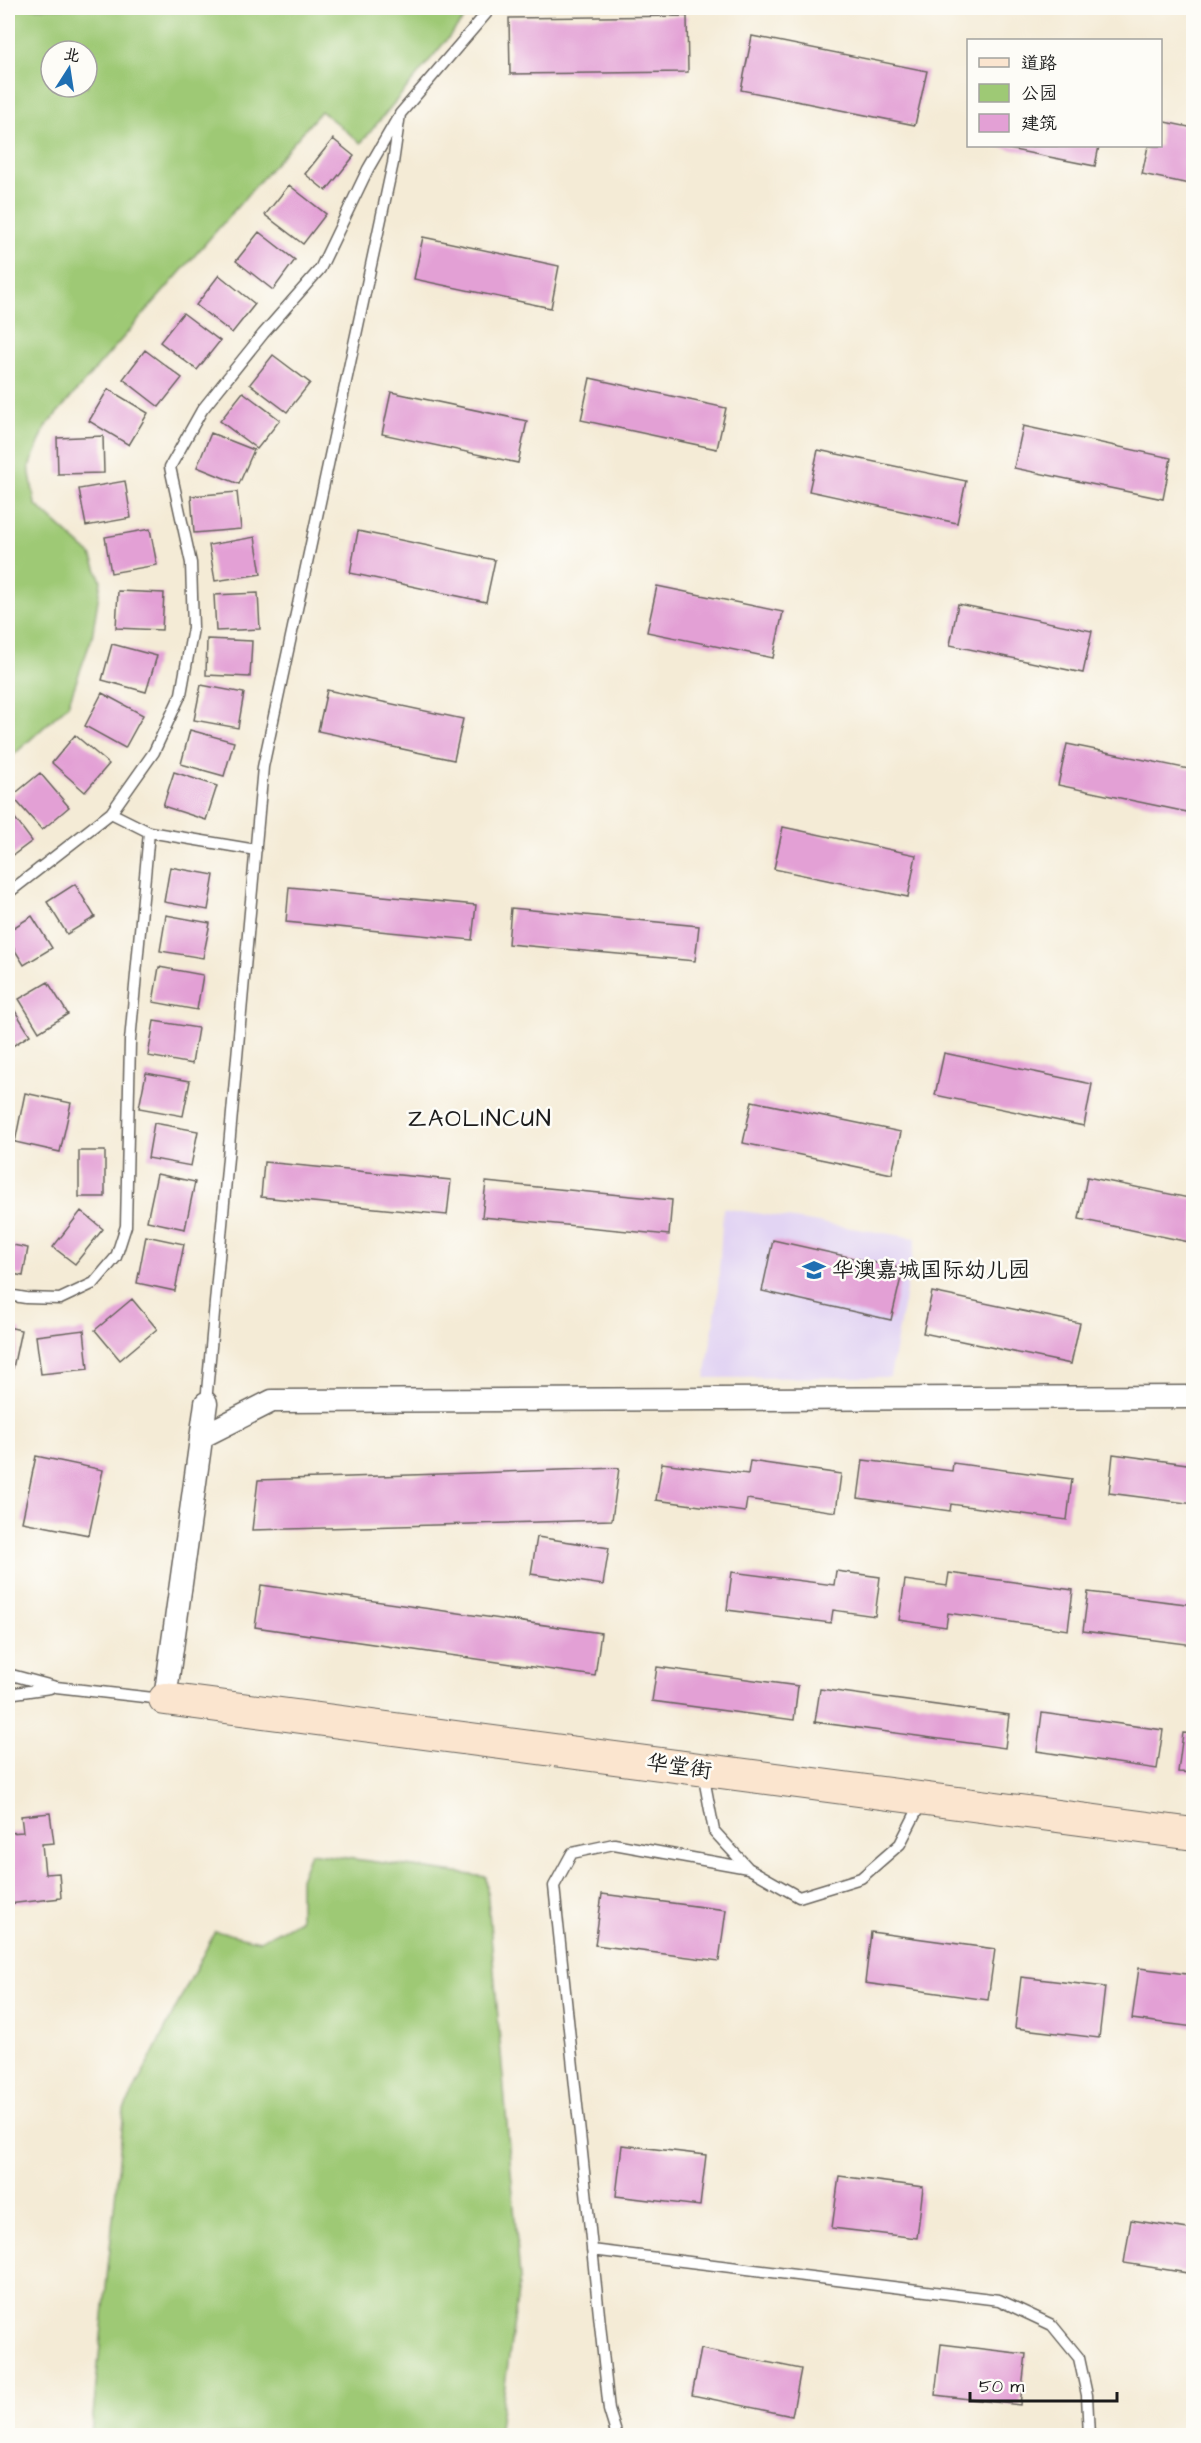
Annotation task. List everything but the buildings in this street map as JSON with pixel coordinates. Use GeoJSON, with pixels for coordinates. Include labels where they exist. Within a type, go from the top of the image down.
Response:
{"type":"FeatureCollection","features":[{"type":"Feature","properties":{"kind":"street"},"geometry":{"type":"LineString","coordinates":[[201,1437],[272,1401],[1194,1397]]}},
{"type":"Feature","properties":{"kind":"street"},"geometry":{"type":"LineString","coordinates":[[165,1699],[206,1403]]}},
{"type":"Feature","properties":{"kind":"street","name":"华堂街"},"geometry":{"type":"LineString","coordinates":[[165,1699],[1194,1834]]}},
{"type":"Feature","properties":{"kind":"lane"},"geometry":{"type":"LineString","coordinates":[[8,893],[111,813],[154,752],[181,694],[193,628],[191,563],[170,467],[202,411],[263,334],[320,268],[368,169],[400,114],[491,8]]}},
{"type":"Feature","properties":{"kind":"lane"},"geometry":{"type":"LineString","coordinates":[[206,1403],[264,767],[390,174],[400,114]]}},
{"type":"Feature","properties":{"kind":"lane"},"geometry":{"type":"LineString","coordinates":[[111,813],[149,832],[256,850]]}},
{"type":"Feature","properties":{"kind":"lane"},"geometry":{"type":"LineString","coordinates":[[8,1295],[60,1299],[93,1283],[116,1257],[126,1226],[130,1041],[149,832]]}},
{"type":"Feature","properties":{"kind":"lane"},"geometry":{"type":"LineString","coordinates":[[8,1674],[56,1687],[165,1699]]}},
{"type":"Feature","properties":{"kind":"lane"},"geometry":{"type":"LineString","coordinates":[[8,1694],[56,1687]]}},
{"type":"Feature","properties":{"kind":"lane"},"geometry":{"type":"LineString","coordinates":[[703,1770],[714,1831],[748,1868],[799,1897],[861,1878],[900,1844],[923,1799]]}},
{"type":"Feature","properties":{"kind":"lane"},"geometry":{"type":"LineString","coordinates":[[617,2436],[609,2410],[554,1886],[572,1853],[614,1844],[748,1868]]}},
{"type":"Feature","properties":{"kind":"lane"},"geometry":{"type":"LineString","coordinates":[[592,2250],[999,2300],[1052,2325],[1079,2358],[1087,2395],[1089,2436]]}},
{"type":"Feature","properties":{"kind":"shaded area","name":"华澳嘉城国际幼儿园"},"geometry":{"type":"Polygon","coordinates":[[[723,1208],[916,1238],[890,1377],[705,1378],[717,1303],[723,1208]]]}},
{"type":"Feature","properties":{"kind":"green space"},"geometry":{"type":"Polygon","coordinates":[[[8,8],[473,8],[361,143],[321,111],[46,426],[29,467],[35,504],[91,555],[101,581],[92,637],[68,705],[8,760],[8,8]]]}},
{"type":"Feature","properties":{"kind":"green space"},"geometry":{"type":"Polygon","coordinates":[[[310,1853],[486,1877],[520,2277],[498,2435],[91,2435],[124,2110],[215,1931],[260,1941],[300,1920],[300,1879],[310,1853]]]}},
{"type":"Feature","properties":{"kind":"place","name":"华澳嘉城国际幼儿园"},"geometry":{"type":"Point","coordinates":[814,1270]}},
{"type":"Feature","properties":{"kind":"district","name":"ZAOLINCUN"},"geometry":{"type":"Point","coordinates":[480,1119]}}]}
